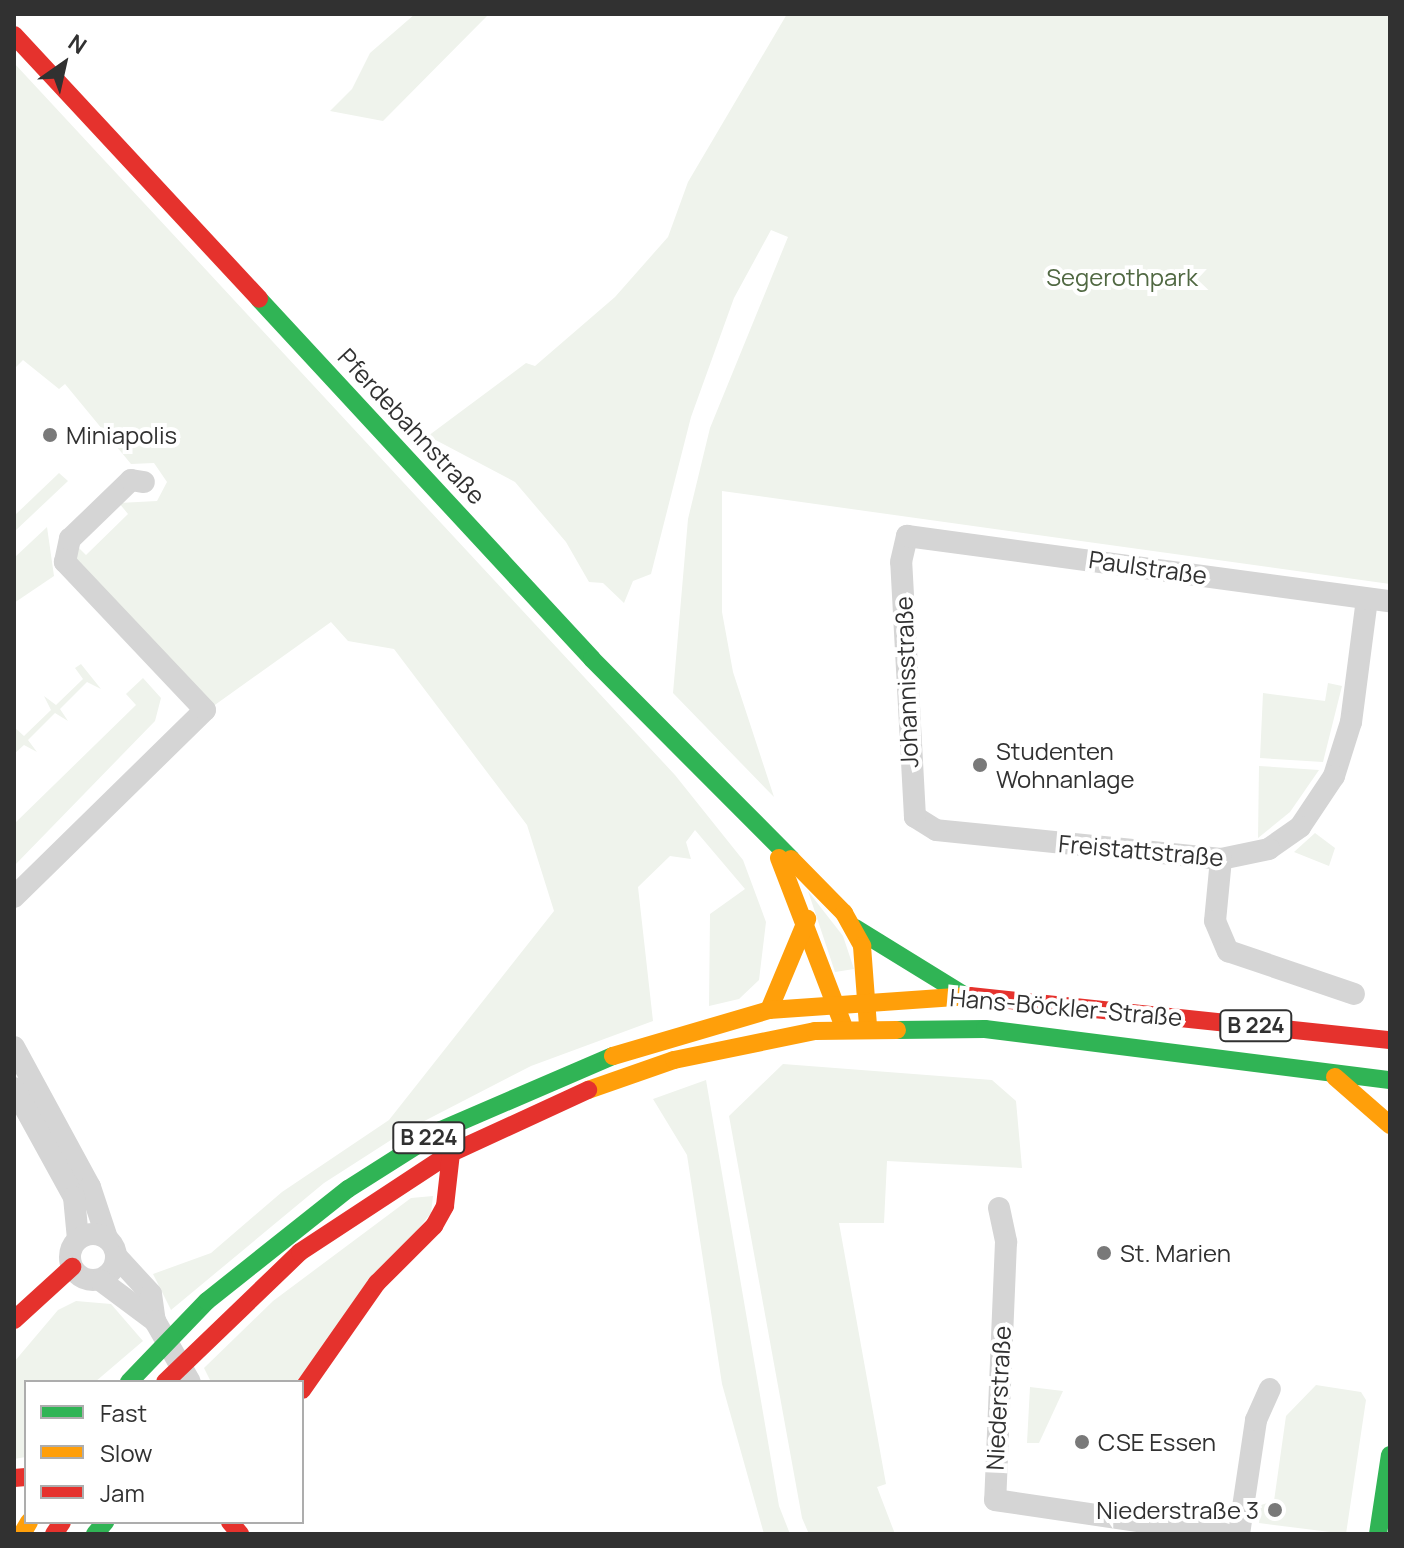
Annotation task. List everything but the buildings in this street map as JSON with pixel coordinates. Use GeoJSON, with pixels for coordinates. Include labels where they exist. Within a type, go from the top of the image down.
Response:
{"type":"FeatureCollection","features":[{"type":"Feature","properties":{"kind":"main road","name":"Pferdebahnstraße"},"geometry":{"type":"LineString","coordinates":[[14,35],[774,849],[855,928],[964,995]]}},
{"type":"Feature","properties":{"kind":"main road","name":"Pferdebahnstraße"},"geometry":{"type":"LineString","coordinates":[[774,849],[807,919],[833,1003],[845,1030]]}},
{"type":"Feature","properties":{"kind":"main road"},"geometry":{"type":"LineString","coordinates":[[769,1010],[807,919]]}},
{"type":"Feature","properties":{"kind":"main road"},"geometry":{"type":"LineString","coordinates":[[855,928],[869,998],[868,1028]]}},
{"type":"Feature","properties":{"kind":"main road","name":"Hans-Böckler-Straße"},"geometry":{"type":"LineString","coordinates":[[131,1380],[286,1233],[441,1130],[603,1055],[769,1010],[869,998],[964,995],[1386,1035]]}},
{"type":"Feature","properties":{"kind":"main road","name":"Hans-Böckler-Straße"},"geometry":{"type":"LineString","coordinates":[[167,1380],[300,1252],[451,1153],[615,1077],[737,1044],[868,1028],[1044,1033],[1335,1077],[1390,1080]]}},
{"type":"Feature","properties":{"kind":"main road"},"geometry":{"type":"LineString","coordinates":[[1335,1077],[1390,1125]]}},
{"type":"Feature","properties":{"kind":"main road"},"geometry":{"type":"LineString","coordinates":[[304,1387],[377,1283],[434,1226],[445,1206],[451,1153]]}},
{"type":"Feature","properties":{"kind":"main road"},"geometry":{"type":"LineString","coordinates":[[14,1320],[72,1267]]}},
{"type":"Feature","properties":{"kind":"main road"},"geometry":{"type":"LineString","coordinates":[[1378,1534],[1390,1455]]}},
{"type":"Feature","properties":{"kind":"street"},"geometry":{"type":"LineString","coordinates":[[16,892],[205,710],[65,562],[70,539],[131,480],[144,482]]}},
{"type":"Feature","properties":{"kind":"street","name":"Paulstraße"},"geometry":{"type":"LineString","coordinates":[[907,536],[1390,601]]}},
{"type":"Feature","properties":{"kind":"street","name":"Johannisstraße"},"geometry":{"type":"LineString","coordinates":[[907,536],[901,562],[911,805],[925,825]]}},
{"type":"Feature","properties":{"kind":"street","name":"Freistattstraße"},"geometry":{"type":"LineString","coordinates":[[925,825],[1221,859],[1269,849],[1300,827],[1322,796],[1351,722],[1367,599]]}},
{"type":"Feature","properties":{"kind":"street"},"geometry":{"type":"LineString","coordinates":[[1221,859],[1215,921],[1228,951],[1354,994]]}},
{"type":"Feature","properties":{"kind":"street"},"geometry":{"type":"LineString","coordinates":[[14,1047],[90,1187],[112,1247],[151,1294],[155,1321],[189,1380]]}},
{"type":"Feature","properties":{"kind":"street"},"geometry":{"type":"LineString","coordinates":[[14,1088],[74,1197],[78,1239],[72,1267],[87,1280],[100,1280],[155,1321]]}},
{"type":"Feature","properties":{"kind":"street","name":"Niederstraße"},"geometry":{"type":"LineString","coordinates":[[999,1208],[1006,1242],[995,1500],[1225,1534]]}},
{"type":"Feature","properties":{"kind":"street"},"geometry":{"type":"LineString","coordinates":[[78,1239],[112,1247]]}},
{"type":"Feature","properties":{"kind":"street"},"geometry":{"type":"LineString","coordinates":[[100,1280],[112,1247]]}},
{"type":"Feature","properties":{"kind":"street"},"geometry":{"type":"LineString","coordinates":[[1239,1534],[1256,1420],[1270,1389]]}},
{"type":"Feature","properties":{"kind":"green space"},"geometry":{"type":"Polygon","coordinates":[[[415,14],[489,14],[383,121],[330,111],[352,89],[370,53],[415,14]]]}},
{"type":"Feature","properties":{"kind":"green space","name":"Segerothpark"},"geometry":{"type":"Polygon","coordinates":[[[787,14],[1390,14],[1390,584],[722,491],[722,612],[733,672],[774,797],[673,693],[688,519],[710,428],[788,237],[771,230],[734,298],[691,417],[651,574],[633,581],[624,603],[603,583],[589,582],[566,542],[515,482],[428,436],[526,363],[535,366],[615,297],[668,237],[688,182],[787,14]]]}},
{"type":"Feature","properties":{"kind":"green space"},"geometry":{"type":"Polygon","coordinates":[[[14,63],[675,775],[743,860],[766,922],[759,980],[739,999],[709,1006],[710,914],[745,889],[695,830],[686,842],[691,859],[670,856],[638,887],[653,1021],[531,1066],[405,1131],[324,1183],[171,1310],[153,1274],[211,1253],[282,1192],[389,1120],[554,911],[527,825],[394,649],[348,641],[331,622],[212,707],[74,563],[76,545],[86,555],[128,514],[119,503],[157,501],[167,482],[154,463],[131,464],[65,384],[59,389],[23,360],[14,369],[14,63]]]}},
{"type":"Feature","properties":{"kind":"green space"},"geometry":{"type":"Polygon","coordinates":[[[59,473],[68,481],[14,532],[14,516],[59,473]]]}},
{"type":"Feature","properties":{"kind":"green space"},"geometry":{"type":"Polygon","coordinates":[[[47,527],[54,576],[14,603],[14,558],[47,527]]]}},
{"type":"Feature","properties":{"kind":"green space"},"geometry":{"type":"Polygon","coordinates":[[[81,664],[101,689],[87,682],[60,709],[68,721],[55,713],[28,740],[37,752],[24,745],[14,754],[14,727],[24,736],[51,710],[44,696],[56,705],[83,679],[75,668],[81,664]]]}},
{"type":"Feature","properties":{"kind":"green space"},"geometry":{"type":"Polygon","coordinates":[[[143,678],[161,698],[155,721],[14,866],[14,824],[136,705],[126,694],[143,678]]]}},
{"type":"Feature","properties":{"kind":"green space"},"geometry":{"type":"Polygon","coordinates":[[[1328,683],[1342,686],[1323,762],[1260,758],[1263,693],[1325,701],[1328,683]]]}},
{"type":"Feature","properties":{"kind":"green space"},"geometry":{"type":"Polygon","coordinates":[[[1259,766],[1319,770],[1290,812],[1258,838],[1259,766]]]}},
{"type":"Feature","properties":{"kind":"green space"},"geometry":{"type":"Polygon","coordinates":[[[1315,833],[1335,848],[1329,866],[1294,852],[1315,833]]]}},
{"type":"Feature","properties":{"kind":"green space"},"geometry":{"type":"Polygon","coordinates":[[[808,891],[843,936],[854,969],[835,972],[808,891]]]}},
{"type":"Feature","properties":{"kind":"green space"},"geometry":{"type":"Polygon","coordinates":[[[783,1064],[992,1080],[1016,1101],[1022,1168],[887,1161],[884,1223],[839,1223],[886,1484],[877,1487],[895,1534],[809,1534],[802,1518],[729,1116],[783,1064]]]}},
{"type":"Feature","properties":{"kind":"green space"},"geometry":{"type":"Polygon","coordinates":[[[706,1080],[779,1506],[790,1534],[764,1534],[722,1384],[687,1155],[653,1099],[706,1080]]]}},
{"type":"Feature","properties":{"kind":"green space"},"geometry":{"type":"Polygon","coordinates":[[[433,1196],[431,1213],[298,1380],[210,1380],[204,1368],[273,1301],[411,1198],[433,1196]]]}},
{"type":"Feature","properties":{"kind":"green space"},"geometry":{"type":"Polygon","coordinates":[[[76,1301],[111,1304],[143,1341],[97,1380],[24,1380],[24,1457],[14,1459],[14,1362],[58,1310],[76,1301]]]}},
{"type":"Feature","properties":{"kind":"green space"},"geometry":{"type":"Polygon","coordinates":[[[1316,1385],[1361,1392],[1366,1400],[1346,1534],[1259,1523],[1261,1505],[1274,1501],[1286,1416],[1316,1385]]]}},
{"type":"Feature","properties":{"kind":"green space"},"geometry":{"type":"Polygon","coordinates":[[[1030,1387],[1063,1391],[1039,1443],[1027,1443],[1030,1387]]]}},
{"type":"Feature","properties":{"kind":"traffic: fast"},"geometry":{"type":"LineString","coordinates":[[259,299],[592,659],[791,859]]}},
{"type":"Feature","properties":{"kind":"traffic: fast"},"geometry":{"type":"LineString","coordinates":[[855,928],[964,995]]}},
{"type":"Feature","properties":{"kind":"traffic: fast"},"geometry":{"type":"LineString","coordinates":[[897,1030],[985,1029],[1390,1080]]}},
{"type":"Feature","properties":{"kind":"traffic: fast"},"geometry":{"type":"LineString","coordinates":[[131,1380],[207,1301],[348,1189],[441,1130],[613,1056]]}},
{"type":"Feature","properties":{"kind":"traffic: fast"},"geometry":{"type":"LineString","coordinates":[[1378,1534],[1390,1455]]}},
{"type":"Feature","properties":{"kind":"traffic: fast"},"geometry":{"type":"LineString","coordinates":[[95,1534],[103,1524]]}},
{"type":"Feature","properties":{"kind":"traffic: slow"},"geometry":{"type":"LineString","coordinates":[[779,858],[843,1025]]}},
{"type":"Feature","properties":{"kind":"traffic: slow"},"geometry":{"type":"LineString","coordinates":[[791,859],[844,913],[862,946],[868,1026]]}},
{"type":"Feature","properties":{"kind":"traffic: slow"},"geometry":{"type":"LineString","coordinates":[[769,1010],[807,919]]}},
{"type":"Feature","properties":{"kind":"traffic: slow"},"geometry":{"type":"LineString","coordinates":[[613,1056],[769,1010],[970,996]]}},
{"type":"Feature","properties":{"kind":"traffic: slow"},"geometry":{"type":"LineString","coordinates":[[588,1090],[674,1060],[815,1031],[897,1030]]}},
{"type":"Feature","properties":{"kind":"traffic: slow"},"geometry":{"type":"LineString","coordinates":[[1335,1077],[1390,1125]]}},
{"type":"Feature","properties":{"kind":"traffic: slow"},"geometry":{"type":"LineString","coordinates":[[22,1534],[28,1524]]}},
{"type":"Feature","properties":{"kind":"traffic: jam"},"geometry":{"type":"LineString","coordinates":[[14,35],[259,299]]}},
{"type":"Feature","properties":{"kind":"traffic: jam"},"geometry":{"type":"LineString","coordinates":[[970,996],[1390,1040]]}},
{"type":"Feature","properties":{"kind":"traffic: jam"},"geometry":{"type":"LineString","coordinates":[[167,1380],[300,1252],[451,1153],[588,1090]]}},
{"type":"Feature","properties":{"kind":"traffic: jam"},"geometry":{"type":"LineString","coordinates":[[304,1387],[377,1283],[434,1226],[445,1206],[451,1153]]}},
{"type":"Feature","properties":{"kind":"traffic: jam"},"geometry":{"type":"LineString","coordinates":[[14,1320],[72,1267]]}},
{"type":"Feature","properties":{"kind":"traffic: jam"},"geometry":{"type":"LineString","coordinates":[[14,1478],[24,1477]]}},
{"type":"Feature","properties":{"kind":"traffic: jam"},"geometry":{"type":"LineString","coordinates":[[54,1534],[61,1524]]}},
{"type":"Feature","properties":{"kind":"traffic: jam"},"geometry":{"type":"LineString","coordinates":[[232,1524],[240,1534]]}},
{"type":"Feature","properties":{"kind":"place","name":"Miniapolis"},"geometry":{"type":"Point","coordinates":[50,435]}},
{"type":"Feature","properties":{"kind":"place","name":"Studenten Wohnanlage"},"geometry":{"type":"Point","coordinates":[980,765]}},
{"type":"Feature","properties":{"kind":"place","name":"St. Marien"},"geometry":{"type":"Point","coordinates":[1104,1253]}},
{"type":"Feature","properties":{"kind":"place","name":"CSE Essen"},"geometry":{"type":"Point","coordinates":[1082,1442]}},
{"type":"Feature","properties":{"kind":"place","name":"Niederstraße 3"},"geometry":{"type":"Point","coordinates":[1275,1510]}}]}
